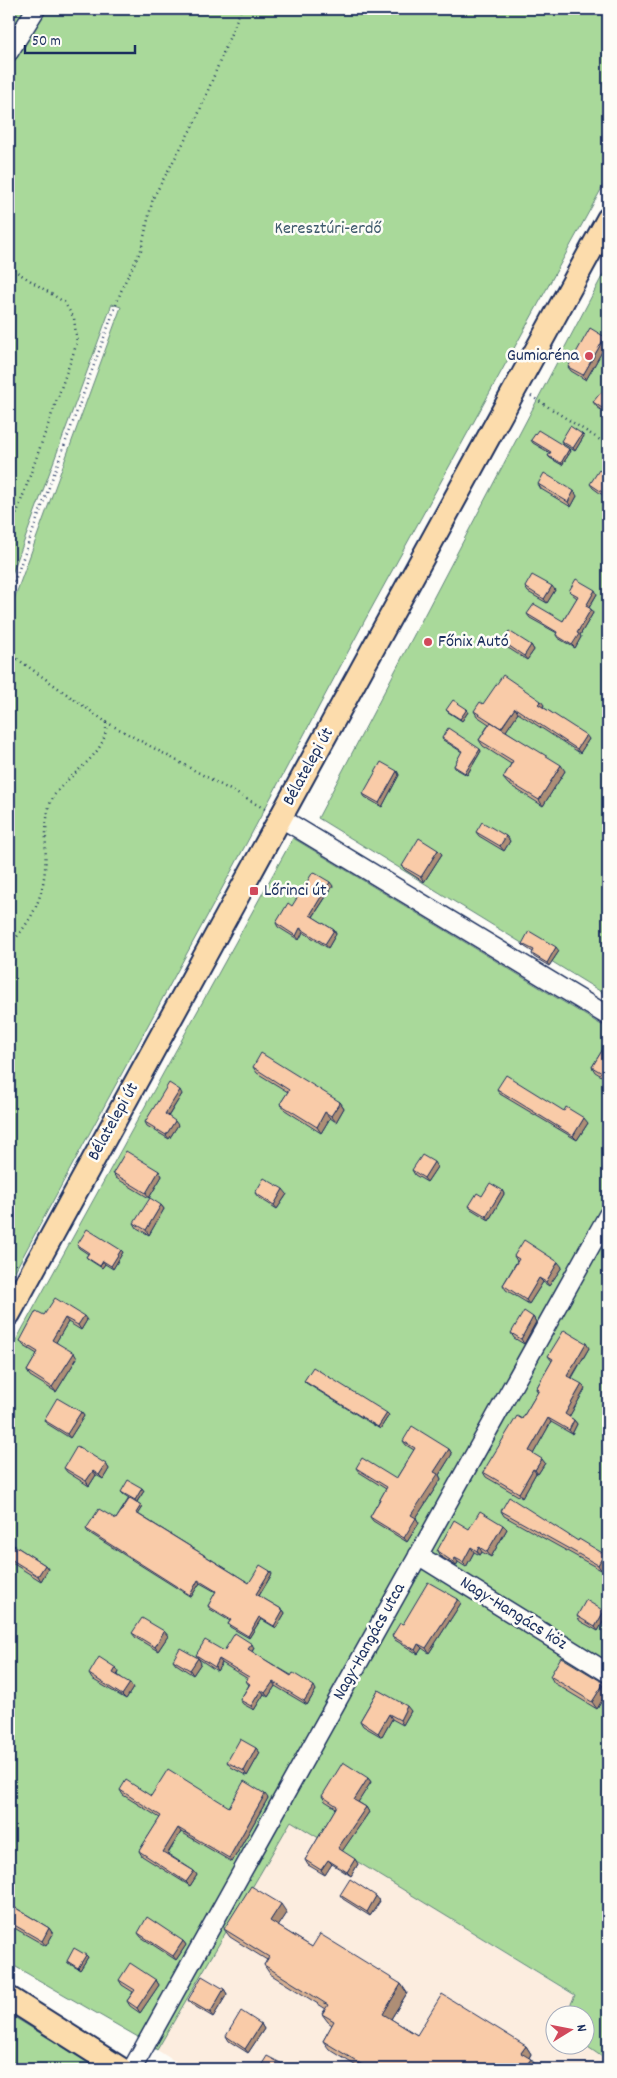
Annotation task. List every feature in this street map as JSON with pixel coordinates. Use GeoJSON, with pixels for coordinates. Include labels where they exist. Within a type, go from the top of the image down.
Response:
{"type":"FeatureCollection","features":[{"type":"Feature","properties":{"kind":"main road","name":"Bélatelepi út"},"geometry":{"type":"LineString","coordinates":[[9,1314],[608,219]]}},
{"type":"Feature","properties":{"kind":"main road"},"geometry":{"type":"LineString","coordinates":[[9,1998],[121,2069]]}},
{"type":"Feature","properties":{"kind":"street"},"geometry":{"type":"LineString","coordinates":[[9,52],[36,9]]}},
{"type":"Feature","properties":{"kind":"street"},"geometry":{"type":"LineString","coordinates":[[281,818],[608,1016]]}},
{"type":"Feature","properties":{"kind":"street","name":"Nagy-Hangács utca"},"geometry":{"type":"LineString","coordinates":[[132,2069],[608,1214]]}},
{"type":"Feature","properties":{"kind":"street","name":"Nagy-Hangács köz"},"geometry":{"type":"LineString","coordinates":[[418,1555],[608,1673]]}},
{"type":"Feature","properties":{"kind":"path"},"geometry":{"type":"LineString","coordinates":[[9,596],[123,286],[140,250],[153,198],[196,120],[241,9]]}},
{"type":"Feature","properties":{"kind":"path"},"geometry":{"type":"LineString","coordinates":[[9,267],[64,302],[74,318],[77,343],[9,535]]}},
{"type":"Feature","properties":{"kind":"path"},"geometry":{"type":"LineString","coordinates":[[517,387],[608,445]]}},
{"type":"Feature","properties":{"kind":"path"},"geometry":{"type":"LineString","coordinates":[[9,653],[106,722],[281,818]]}},
{"type":"Feature","properties":{"kind":"path"},"geometry":{"type":"LineString","coordinates":[[9,946],[26,926],[38,906],[45,869],[46,831],[52,798],[101,746],[107,732],[106,722]]}},
{"type":"Feature","properties":{"kind":"shaded area"},"geometry":{"type":"Polygon","coordinates":[[[291,1820],[575,1996],[570,2006],[544,2006],[544,2056],[594,2056],[594,2051],[608,2061],[608,2069],[187,2069],[157,2050],[291,1820]]]}},
{"type":"Feature","properties":{"kind":"green space","name":"Keresztúri-erdő"},"geometry":{"type":"Polygon","coordinates":[[[9,9],[608,9],[608,177],[365,620],[9,1282],[9,613],[121,307],[112,304],[9,582],[9,9]]]}},
{"type":"Feature","properties":{"kind":"green space"},"geometry":{"type":"Polygon","coordinates":[[[608,265],[608,996],[318,818],[608,265]]]}},
{"type":"Feature","properties":{"kind":"green space"},"geometry":{"type":"Polygon","coordinates":[[[293,838],[608,1029],[608,2061],[594,2051],[594,2006],[570,2006],[575,1995],[291,1821],[157,2050],[138,2037],[9,1963],[9,1353],[293,838]]]}},
{"type":"Feature","properties":{"kind":"green space"},"geometry":{"type":"Polygon","coordinates":[[[9,2014],[99,2069],[9,2069],[9,2014]]]}},
{"type":"Feature","properties":{"kind":"building","name":"Gumiaréna"},"geometry":{"type":"Polygon","coordinates":[[[590,328],[605,337],[583,375],[568,367],[590,328]]]}},
{"type":"Feature","properties":{"kind":"building"},"geometry":{"type":"Polygon","coordinates":[[[601,392],[608,397],[608,412],[593,402],[601,392]]]}},
{"type":"Feature","properties":{"kind":"building"},"geometry":{"type":"Polygon","coordinates":[[[570,426],[582,434],[573,448],[561,441],[570,426]]]}},
{"type":"Feature","properties":{"kind":"building"},"geometry":{"type":"Polygon","coordinates":[[[538,430],[569,449],[561,463],[548,456],[551,452],[531,440],[538,430]]]}},
{"type":"Feature","properties":{"kind":"building"},"geometry":{"type":"Polygon","coordinates":[[[599,470],[608,477],[608,496],[590,484],[599,470]]]}},
{"type":"Feature","properties":{"kind":"building"},"geometry":{"type":"Polygon","coordinates":[[[544,473],[574,491],[568,502],[538,484],[544,473]]]}},
{"type":"Feature","properties":{"kind":"building"},"geometry":{"type":"Polygon","coordinates":[[[532,575],[552,586],[544,599],[525,587],[532,575]]]}},
{"type":"Feature","properties":{"kind":"building"},"geometry":{"type":"Polygon","coordinates":[[[576,579],[595,590],[586,606],[591,609],[572,645],[556,635],[557,632],[527,614],[534,604],[563,621],[578,596],[569,591],[576,579]]]}},
{"type":"Feature","properties":{"kind":"building"},"geometry":{"type":"Polygon","coordinates":[[[509,631],[531,645],[524,656],[502,641],[509,631]]]}},
{"type":"Feature","properties":{"kind":"building"},"geometry":{"type":"Polygon","coordinates":[[[503,675],[541,701],[538,704],[586,735],[577,749],[515,708],[501,728],[474,711],[480,702],[483,704],[503,675]]]}},
{"type":"Feature","properties":{"kind":"building"},"geometry":{"type":"Polygon","coordinates":[[[453,700],[467,709],[460,719],[446,710],[453,700]]]}},
{"type":"Feature","properties":{"kind":"building"},"geometry":{"type":"Polygon","coordinates":[[[491,722],[561,765],[539,800],[503,778],[513,761],[479,740],[491,722]]]}},
{"type":"Feature","properties":{"kind":"building"},"geometry":{"type":"Polygon","coordinates":[[[448,728],[480,749],[465,773],[454,766],[462,751],[442,738],[448,728]]]}},
{"type":"Feature","properties":{"kind":"building"},"geometry":{"type":"Polygon","coordinates":[[[381,762],[397,771],[379,803],[363,794],[381,762]]]}},
{"type":"Feature","properties":{"kind":"building"},"geometry":{"type":"Polygon","coordinates":[[[482,822],[506,836],[500,846],[476,832],[482,822]]]}},
{"type":"Feature","properties":{"kind":"building"},"geometry":{"type":"Polygon","coordinates":[[[419,838],[438,850],[421,877],[402,866],[419,838]]]}},
{"type":"Feature","properties":{"kind":"building"},"geometry":{"type":"Polygon","coordinates":[[[313,872],[330,882],[310,915],[334,930],[325,944],[300,928],[296,936],[276,923],[288,903],[292,906],[313,872]]]}},
{"type":"Feature","properties":{"kind":"building"},"geometry":{"type":"Polygon","coordinates":[[[529,931],[556,947],[547,963],[532,954],[534,950],[522,944],[529,931]]]}},
{"type":"Feature","properties":{"kind":"building"},"geometry":{"type":"Polygon","coordinates":[[[608,1041],[608,1073],[607,1076],[592,1067],[608,1041]]]}},
{"type":"Feature","properties":{"kind":"building"},"geometry":{"type":"Polygon","coordinates":[[[261,1053],[340,1102],[331,1116],[325,1112],[317,1127],[280,1104],[289,1090],[253,1067],[261,1053]]]}},
{"type":"Feature","properties":{"kind":"building"},"geometry":{"type":"Polygon","coordinates":[[[506,1075],[564,1111],[566,1107],[584,1118],[573,1136],[497,1089],[506,1075]]]}},
{"type":"Feature","properties":{"kind":"building"},"geometry":{"type":"Polygon","coordinates":[[[169,1083],[180,1090],[165,1114],[175,1121],[166,1135],[145,1122],[169,1083]]]}},
{"type":"Feature","properties":{"kind":"building"},"geometry":{"type":"Polygon","coordinates":[[[126,1151],[159,1171],[146,1193],[113,1173],[126,1151]]]}},
{"type":"Feature","properties":{"kind":"building"},"geometry":{"type":"Polygon","coordinates":[[[422,1155],[434,1162],[424,1178],[412,1170],[422,1155]]]}},
{"type":"Feature","properties":{"kind":"building"},"geometry":{"type":"Polygon","coordinates":[[[264,1178],[283,1189],[274,1205],[255,1193],[264,1178]]]}},
{"type":"Feature","properties":{"kind":"building"},"geometry":{"type":"Polygon","coordinates":[[[490,1183],[502,1190],[486,1216],[469,1206],[477,1193],[482,1196],[490,1183]]]}},
{"type":"Feature","properties":{"kind":"building"},"geometry":{"type":"Polygon","coordinates":[[[150,1198],[161,1205],[146,1230],[134,1223],[150,1198]]]}},
{"type":"Feature","properties":{"kind":"building"},"geometry":{"type":"Polygon","coordinates":[[[87,1229],[121,1250],[111,1266],[103,1261],[100,1266],[86,1257],[89,1253],[77,1245],[87,1229]]]}},
{"type":"Feature","properties":{"kind":"building"},"geometry":{"type":"Polygon","coordinates":[[[524,1240],[558,1262],[546,1282],[539,1278],[526,1300],[503,1285],[519,1259],[514,1256],[524,1240]]]}},
{"type":"Feature","properties":{"kind":"building"},"geometry":{"type":"Polygon","coordinates":[[[55,1298],[84,1316],[78,1325],[65,1318],[52,1340],[74,1353],[52,1387],[27,1371],[38,1352],[20,1341],[36,1311],[44,1315],[55,1298]]]}},
{"type":"Feature","properties":{"kind":"building"},"geometry":{"type":"Polygon","coordinates":[[[524,1311],[533,1317],[521,1339],[511,1333],[524,1311]]]}},
{"type":"Feature","properties":{"kind":"building"},"geometry":{"type":"Polygon","coordinates":[[[564,1330],[586,1343],[567,1376],[582,1384],[565,1414],[574,1420],[569,1430],[548,1418],[529,1451],[542,1459],[535,1470],[533,1469],[519,1493],[483,1472],[517,1416],[522,1419],[539,1390],[536,1389],[553,1359],[548,1356],[564,1330]]]}},
{"type":"Feature","properties":{"kind":"building"},"geometry":{"type":"Polygon","coordinates":[[[313,1367],[387,1413],[378,1427],[304,1381],[313,1367]]]}},
{"type":"Feature","properties":{"kind":"building"},"geometry":{"type":"Polygon","coordinates":[[[57,1398],[81,1412],[67,1434],[44,1420],[57,1398]]]}},
{"type":"Feature","properties":{"kind":"building"},"geometry":{"type":"Polygon","coordinates":[[[412,1426],[449,1449],[434,1472],[438,1474],[411,1515],[416,1518],[404,1538],[370,1517],[387,1487],[356,1468],[362,1458],[396,1479],[415,1448],[403,1441],[412,1426]]]}},
{"type":"Feature","properties":{"kind":"building"},"geometry":{"type":"Polygon","coordinates":[[[77,1446],[106,1464],[99,1475],[93,1471],[86,1481],[64,1468],[77,1446]]]}},
{"type":"Feature","properties":{"kind":"building"},"geometry":{"type":"Polygon","coordinates":[[[128,1480],[142,1488],[135,1500],[121,1492],[128,1480]]]}},
{"type":"Feature","properties":{"kind":"building"},"geometry":{"type":"Polygon","coordinates":[[[509,1497],[578,1541],[579,1539],[604,1554],[598,1565],[501,1511],[509,1497]]]}},
{"type":"Feature","properties":{"kind":"building"},"geometry":{"type":"Polygon","coordinates":[[[130,1498],[141,1505],[136,1513],[249,1583],[260,1565],[270,1571],[256,1594],[283,1610],[274,1626],[259,1617],[248,1636],[228,1624],[231,1620],[208,1606],[216,1591],[198,1580],[190,1595],[86,1529],[99,1509],[116,1519],[130,1498]]]}},
{"type":"Feature","properties":{"kind":"building"},"geometry":{"type":"Polygon","coordinates":[[[480,1511],[503,1525],[487,1552],[479,1547],[477,1551],[471,1547],[463,1562],[455,1558],[453,1562],[437,1551],[454,1520],[469,1529],[480,1511]]]}},
{"type":"Feature","properties":{"kind":"building"},"geometry":{"type":"Polygon","coordinates":[[[9,1542],[45,1565],[38,1576],[9,1558],[9,1542]]]}},
{"type":"Feature","properties":{"kind":"building"},"geometry":{"type":"Polygon","coordinates":[[[428,1582],[458,1599],[426,1648],[418,1644],[415,1650],[392,1636],[400,1623],[403,1624],[428,1582]]]}},
{"type":"Feature","properties":{"kind":"building"},"geometry":{"type":"Polygon","coordinates":[[[586,1600],[604,1611],[595,1627],[577,1616],[586,1600]]]}},
{"type":"Feature","properties":{"kind":"building"},"geometry":{"type":"Polygon","coordinates":[[[142,1618],[164,1631],[155,1647],[132,1633],[142,1618]]]}},
{"type":"Feature","properties":{"kind":"building"},"geometry":{"type":"Polygon","coordinates":[[[235,1633],[252,1644],[248,1649],[291,1676],[293,1673],[314,1686],[304,1701],[273,1682],[265,1693],[261,1690],[251,1706],[240,1700],[250,1684],[246,1681],[249,1677],[219,1659],[215,1667],[196,1655],[205,1640],[224,1651],[235,1633]]]}},
{"type":"Feature","properties":{"kind":"building"},"geometry":{"type":"Polygon","coordinates":[[[180,1648],[198,1658],[190,1670],[173,1660],[180,1648]]]}},
{"type":"Feature","properties":{"kind":"building"},"geometry":{"type":"Polygon","coordinates":[[[99,1657],[116,1668],[113,1673],[130,1683],[122,1695],[89,1674],[99,1657]]]}},
{"type":"Feature","properties":{"kind":"building"},"geometry":{"type":"Polygon","coordinates":[[[561,1657],[604,1683],[592,1702],[550,1676],[561,1657]]]}},
{"type":"Feature","properties":{"kind":"building"},"geometry":{"type":"Polygon","coordinates":[[[378,1690],[407,1706],[400,1720],[389,1714],[378,1733],[360,1721],[378,1690]]]}},
{"type":"Feature","properties":{"kind":"building"},"geometry":{"type":"Polygon","coordinates":[[[240,1739],[256,1748],[244,1771],[227,1762],[240,1739]]]}},
{"type":"Feature","properties":{"kind":"building"},"geometry":{"type":"Polygon","coordinates":[[[343,1762],[368,1778],[354,1800],[366,1807],[338,1848],[355,1859],[347,1872],[328,1860],[321,1870],[305,1860],[337,1806],[322,1796],[343,1762]]]}},
{"type":"Feature","properties":{"kind":"building"},"geometry":{"type":"Polygon","coordinates":[[[168,1769],[229,1807],[244,1781],[265,1794],[229,1858],[178,1828],[163,1852],[194,1871],[186,1882],[139,1851],[161,1816],[120,1790],[126,1780],[151,1796],[168,1769]]]}},
{"type":"Feature","properties":{"kind":"building"},"geometry":{"type":"Polygon","coordinates":[[[350,1879],[376,1896],[367,1912],[340,1895],[350,1879]]]}},
{"type":"Feature","properties":{"kind":"building"},"geometry":{"type":"Polygon","coordinates":[[[251,1886],[281,1904],[270,1921],[312,1947],[320,1934],[401,1984],[383,2014],[417,2035],[442,1994],[526,2046],[521,2053],[531,2059],[524,2068],[526,2069],[369,2069],[323,2041],[334,2021],[322,2014],[328,2005],[264,1965],[269,1957],[224,1929],[251,1886]]]}},
{"type":"Feature","properties":{"kind":"building"},"geometry":{"type":"Polygon","coordinates":[[[9,1904],[49,1928],[42,1941],[9,1922],[9,1904]]]}},
{"type":"Feature","properties":{"kind":"building"},"geometry":{"type":"Polygon","coordinates":[[[147,1917],[183,1941],[173,1956],[138,1933],[147,1917]]]}},
{"type":"Feature","properties":{"kind":"building"},"geometry":{"type":"Polygon","coordinates":[[[74,1948],[86,1955],[78,1968],[67,1961],[74,1948]]]}},
{"type":"Feature","properties":{"kind":"building"},"geometry":{"type":"Polygon","coordinates":[[[130,1963],[156,1980],[137,2008],[127,2001],[135,1990],[119,1980],[130,1963]]]}},
{"type":"Feature","properties":{"kind":"building"},"geometry":{"type":"Polygon","coordinates":[[[202,1976],[224,1989],[210,2013],[188,2000],[202,1976]]]}},
{"type":"Feature","properties":{"kind":"building"},"geometry":{"type":"Polygon","coordinates":[[[241,2011],[261,2024],[245,2049],[226,2036],[241,2011]]]}},
{"type":"Feature","properties":{"kind":"building"},"geometry":{"type":"Polygon","coordinates":[[[267,2056],[292,2069],[259,2069],[267,2056]]]}},
{"type":"Feature","properties":{"kind":"place","name":"Gumiaréna"},"geometry":{"type":"Point","coordinates":[589,356]}},
{"type":"Feature","properties":{"kind":"place","name":"Főnix Autó"},"geometry":{"type":"Point","coordinates":[428,642]}},
{"type":"Feature","properties":{"kind":"place","name":"Lőrinci út"},"geometry":{"type":"Point","coordinates":[254,891]}}]}
